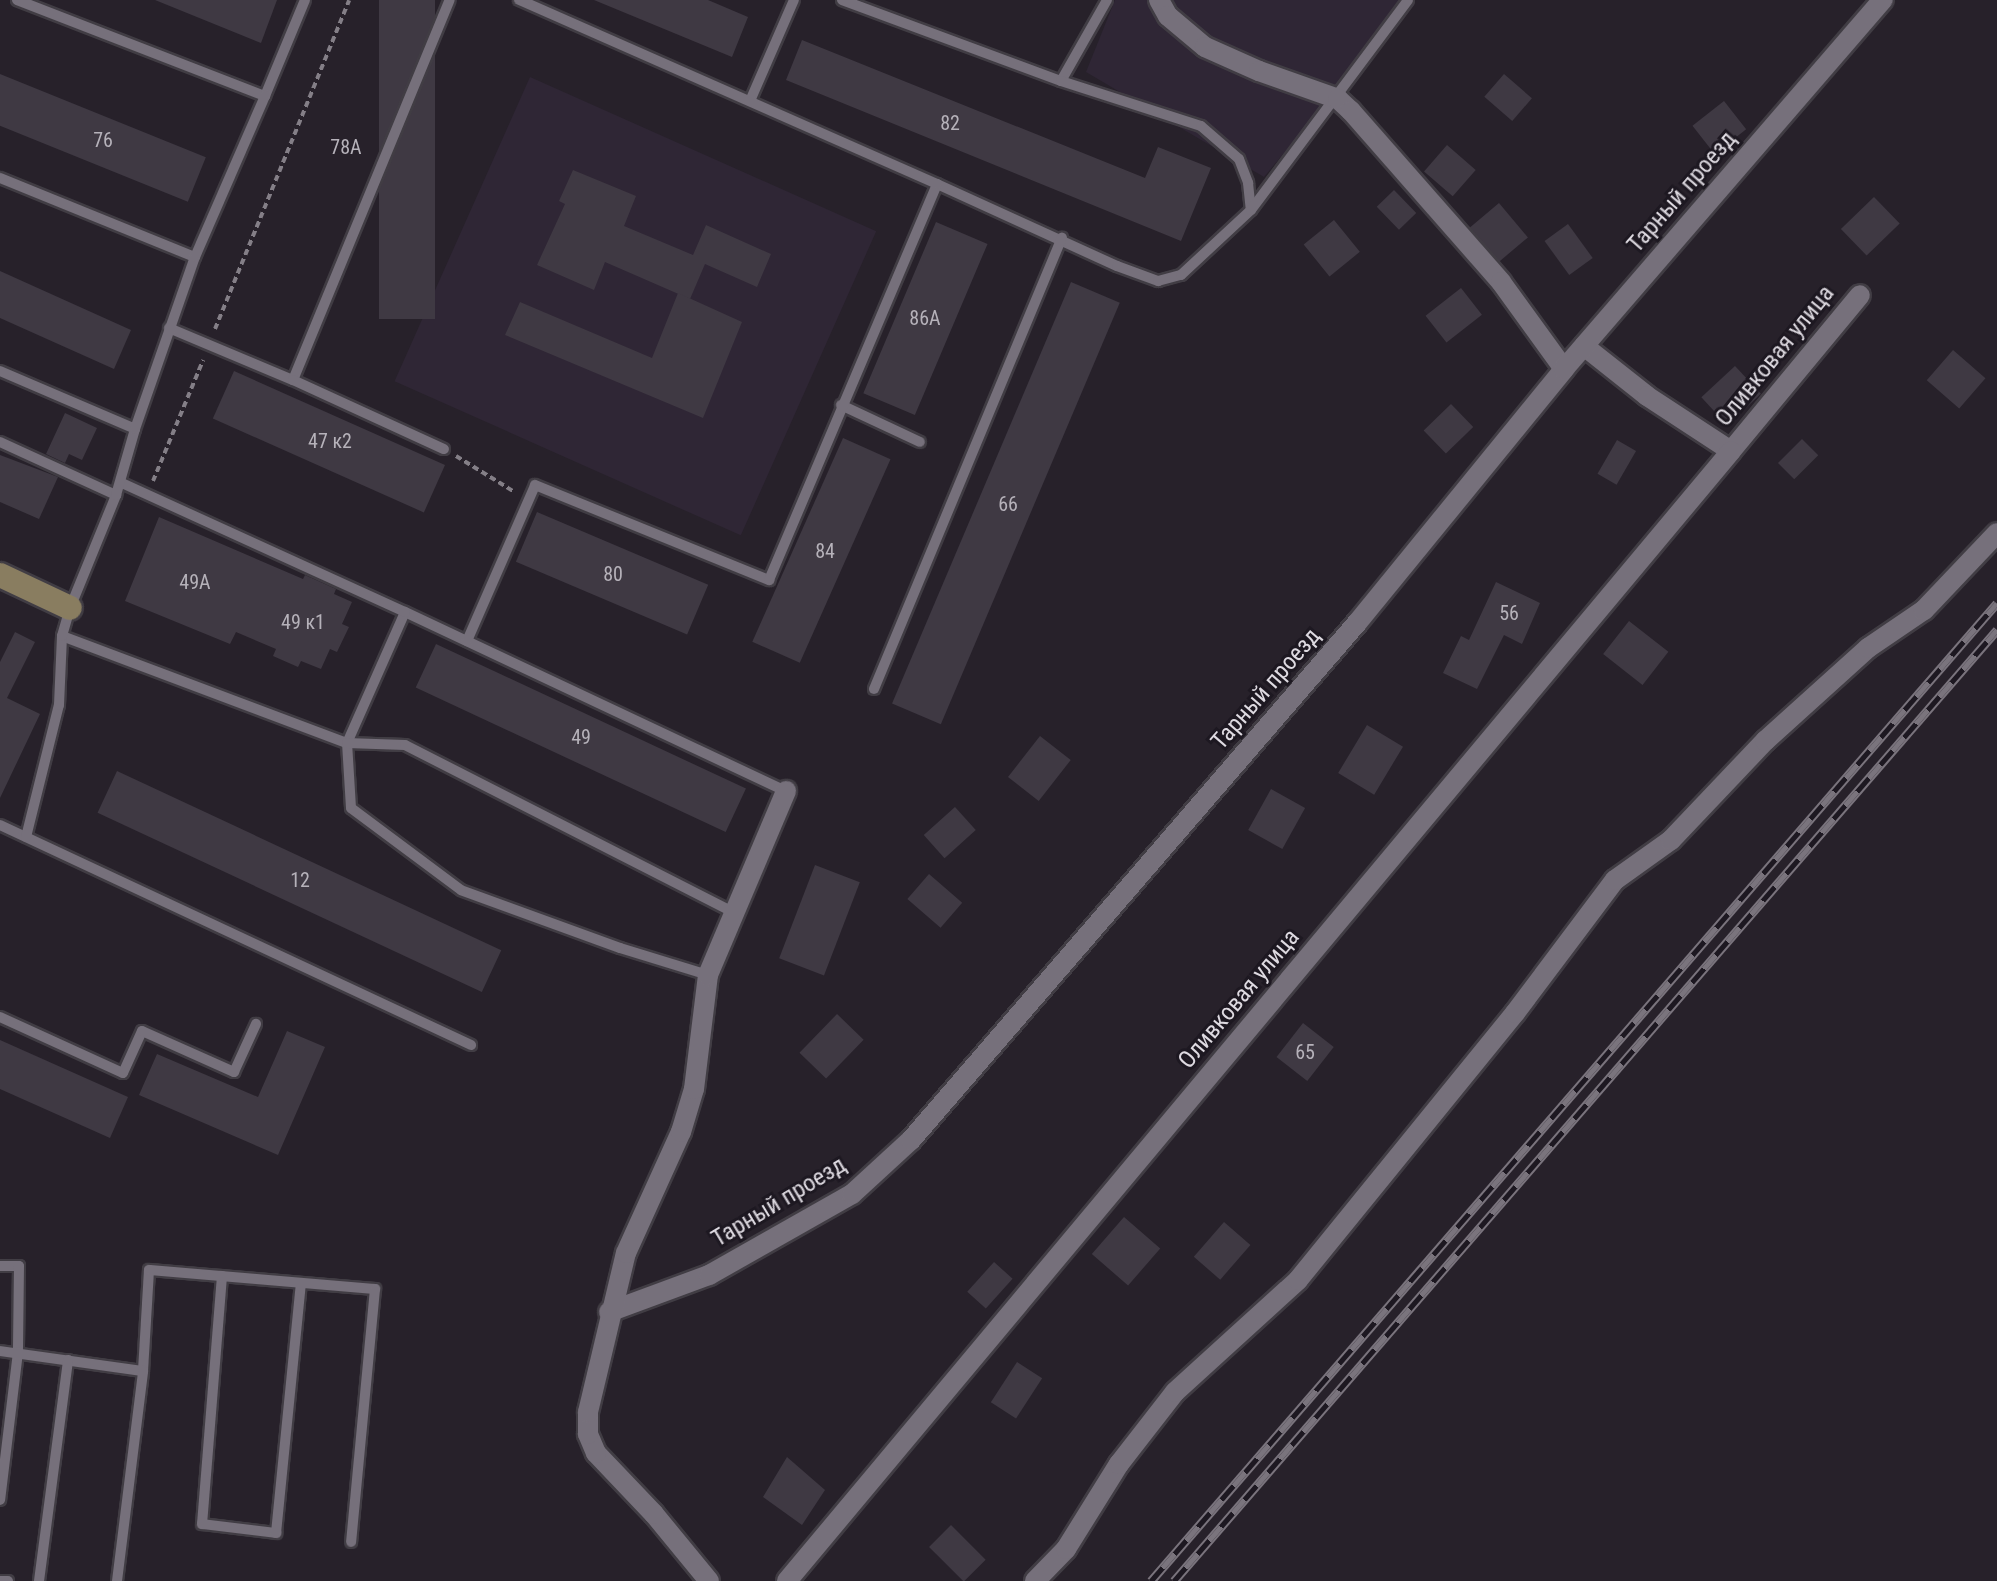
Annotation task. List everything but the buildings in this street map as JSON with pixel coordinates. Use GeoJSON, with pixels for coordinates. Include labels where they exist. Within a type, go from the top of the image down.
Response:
{"type":"FeatureCollection","features":[{"type":"Feature","properties":{"kind":"street"},"geometry":{"type":"LineString","coordinates":[[1159,0],[1168,16],[1205,47],[1259,71],[1338,99],[1411,177],[1501,282],[1564,369]]}},
{"type":"Feature","properties":{"kind":"street","name":"Тарный проезд"},"geometry":{"type":"LineString","coordinates":[[609,1312],[709,1275],[852,1194],[911,1140],[1357,623],[1564,369],[1883,0]]}},
{"type":"Feature","properties":{"kind":"street","name":"Оливковая улица"},"geometry":{"type":"LineString","coordinates":[[787,1581],[1860,295]]}},
{"type":"Feature","properties":{"kind":"street","name":"Оливковая улица"},"geometry":{"type":"LineString","coordinates":[[1584,346],[1647,396],[1731,451]]}},
{"type":"Feature","properties":{"kind":"street"},"geometry":{"type":"LineString","coordinates":[[1035,1581],[1066,1549],[1119,1464],[1175,1392],[1298,1280],[1515,1013],[1615,880],[1671,840],[1765,741],[1868,648],[1924,610],[1997,533]]}},
{"type":"Feature","properties":{"kind":"street"},"geometry":{"type":"LineString","coordinates":[[0,575],[70,608]]}},
{"type":"Feature","properties":{"kind":"street"},"geometry":{"type":"LineString","coordinates":[[709,1581],[654,1514],[596,1453],[588,1434],[591,1390],[626,1253],[681,1132],[694,1089],[708,975],[786,791]]}},
{"type":"Feature","properties":{"kind":"lane"},"geometry":{"type":"LineString","coordinates":[[17,0],[265,96]]}},
{"type":"Feature","properties":{"kind":"lane"},"geometry":{"type":"LineString","coordinates":[[26,837],[59,705],[62,636],[70,608],[116,495],[135,429],[195,257],[305,0]]}},
{"type":"Feature","properties":{"kind":"lane"},"geometry":{"type":"LineString","coordinates":[[293,380],[450,0]]}},
{"type":"Feature","properties":{"kind":"lane"},"geometry":{"type":"LineString","coordinates":[[519,0],[1062,238],[1117,266],[1158,281],[1181,275],[1197,263],[1251,210],[1338,99],[1408,0]]}},
{"type":"Feature","properties":{"kind":"lane"},"geometry":{"type":"LineString","coordinates":[[750,101],[794,0]]}},
{"type":"Feature","properties":{"kind":"lane"},"geometry":{"type":"LineString","coordinates":[[842,0],[1061,81],[1201,126],[1239,159],[1248,183],[1251,210]]}},
{"type":"Feature","properties":{"kind":"lane"},"geometry":{"type":"LineString","coordinates":[[1061,81],[1107,0]]}},
{"type":"Feature","properties":{"kind":"lane"},"geometry":{"type":"LineString","coordinates":[[0,178],[195,257]]}},
{"type":"Feature","properties":{"kind":"lane"},"geometry":{"type":"LineString","coordinates":[[467,641],[535,485],[769,580],[937,184]]}},
{"type":"Feature","properties":{"kind":"lane"},"geometry":{"type":"LineString","coordinates":[[874,689],[1062,238]]}},
{"type":"Feature","properties":{"kind":"lane"},"geometry":{"type":"LineString","coordinates":[[169,328],[444,449]]}},
{"type":"Feature","properties":{"kind":"lane"},"geometry":{"type":"LineString","coordinates":[[0,371],[135,429]]}},
{"type":"Feature","properties":{"kind":"lane"},"geometry":{"type":"LineString","coordinates":[[841,405],[920,442]]}},
{"type":"Feature","properties":{"kind":"lane"},"geometry":{"type":"LineString","coordinates":[[0,442],[116,495]]}},
{"type":"Feature","properties":{"kind":"lane"},"geometry":{"type":"LineString","coordinates":[[120,482],[786,791]]}},
{"type":"Feature","properties":{"kind":"lane"},"geometry":{"type":"LineString","coordinates":[[405,612],[347,743],[351,808],[461,890],[620,948],[708,975]]}},
{"type":"Feature","properties":{"kind":"lane"},"geometry":{"type":"LineString","coordinates":[[62,636],[347,743],[405,745],[733,912]]}},
{"type":"Feature","properties":{"kind":"lane"},"geometry":{"type":"LineString","coordinates":[[0,825],[471,1045]]}},
{"type":"Feature","properties":{"kind":"lane"},"geometry":{"type":"LineString","coordinates":[[0,1017],[123,1073],[142,1031],[234,1072],[256,1024]]}},
{"type":"Feature","properties":{"kind":"lane"},"geometry":{"type":"LineString","coordinates":[[0,1266],[19,1266],[18,1352],[6,1412],[0,1500]]}},
{"type":"Feature","properties":{"kind":"lane"},"geometry":{"type":"LineString","coordinates":[[117,1581],[143,1371],[149,1270],[375,1289],[351,1542]]}},
{"type":"Feature","properties":{"kind":"lane"},"geometry":{"type":"LineString","coordinates":[[222,1276],[202,1524],[276,1533],[301,1283]]}},
{"type":"Feature","properties":{"kind":"lane"},"geometry":{"type":"LineString","coordinates":[[0,1351],[143,1371]]}},
{"type":"Feature","properties":{"kind":"lane"},"geometry":{"type":"LineString","coordinates":[[39,1581],[68,1360]]}},
{"type":"Feature","properties":{"kind":"lane"},"geometry":{"type":"LineString","coordinates":[[0,1581],[8,1581]]}},
{"type":"Feature","properties":{"kind":"path"},"geometry":{"type":"LineString","coordinates":[[148,495],[349,0]]}},
{"type":"Feature","properties":{"kind":"path"},"geometry":{"type":"LineString","coordinates":[[444,449],[509,486],[525,510]]}},
{"type":"Feature","properties":{"kind":"shaded area"},"geometry":{"type":"Polygon","coordinates":[[[1115,0],[1412,0],[1264,177],[1086,72],[1115,0]]]}},
{"type":"Feature","properties":{"kind":"shaded area"},"geometry":{"type":"Polygon","coordinates":[[[530,77],[876,231],[741,535],[395,381],[530,77]]]}},
{"type":"Feature","properties":{"kind":"railway"},"geometry":{"type":"LineString","coordinates":[[1151,1581],[1997,603]]}},
{"type":"Feature","properties":{"kind":"railway"},"geometry":{"type":"LineString","coordinates":[[1174,1581],[1997,630]]}}]}
